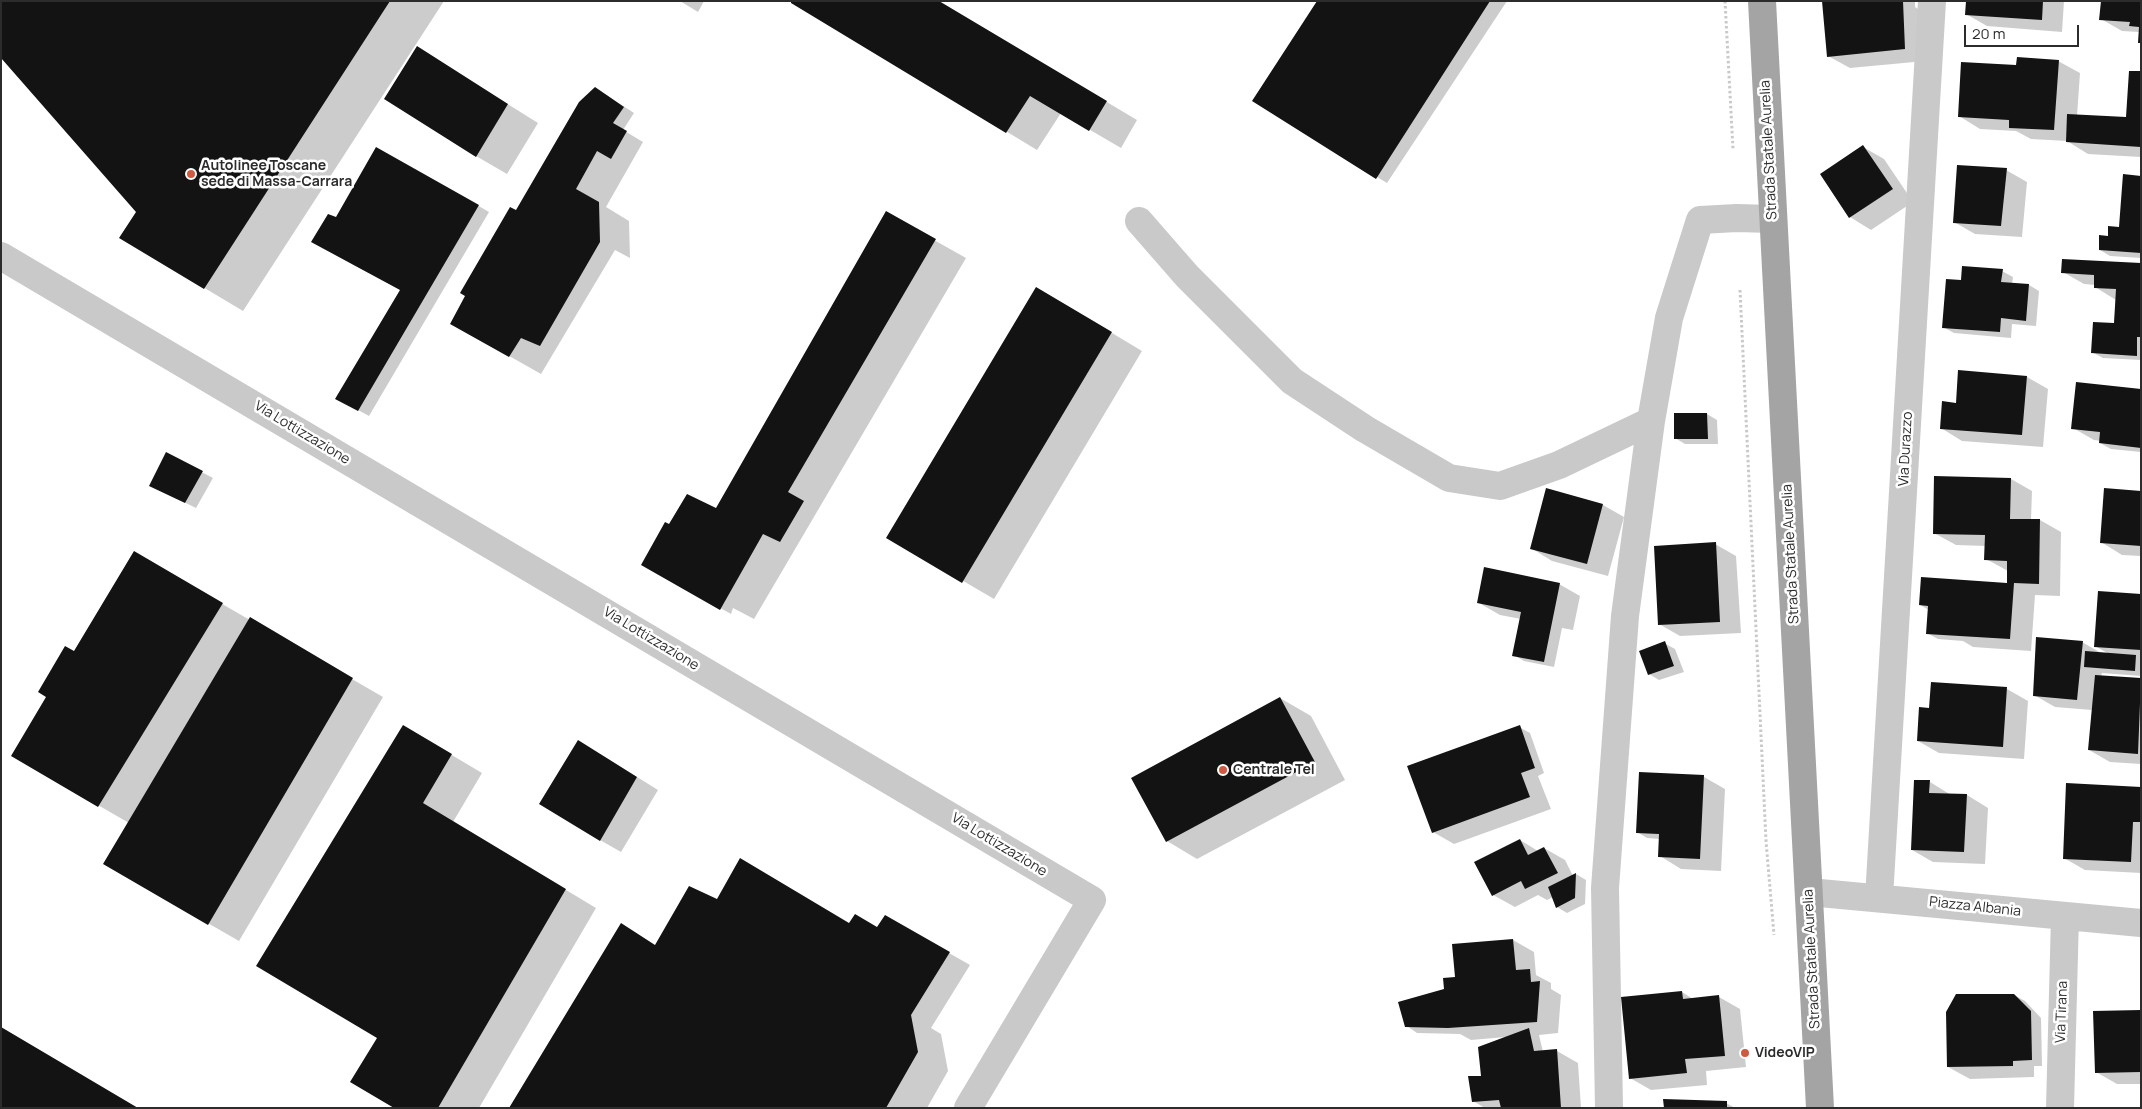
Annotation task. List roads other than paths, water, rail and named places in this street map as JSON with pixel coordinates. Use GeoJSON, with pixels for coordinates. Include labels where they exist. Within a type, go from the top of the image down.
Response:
{"type":"FeatureCollection","features":[{"type":"Feature","properties":{"kind":"main road","name":"Strada Statale Aurelia"},"geometry":{"type":"LineString","coordinates":[[1762,1],[1820,1108]]}},
{"type":"Feature","properties":{"kind":"street","name":"Via Durazzo"},"geometry":{"type":"LineString","coordinates":[[1879,898],[1932,1]]}},
{"type":"Feature","properties":{"kind":"street"},"geometry":{"type":"LineString","coordinates":[[1609,1108],[1605,888],[1625,616],[1651,421],[1668,318],[1700,220],[1772,219]]}},
{"type":"Feature","properties":{"kind":"street"},"geometry":{"type":"LineString","coordinates":[[1139,221],[1187,276],[1292,382],[1365,429],[1449,478],[1500,486],[1559,464],[1651,421]]}},
{"type":"Feature","properties":{"kind":"street","name":"Via Lottizzazione"},"geometry":{"type":"LineString","coordinates":[[1,256],[1092,900],[968,1108]]}},
{"type":"Feature","properties":{"kind":"street","name":"Piazza Albania"},"geometry":{"type":"LineString","coordinates":[[1809,892],[2141,923]]}},
{"type":"Feature","properties":{"kind":"street","name":"Via Tirana"},"geometry":{"type":"LineString","coordinates":[[2060,1108],[2065,916]]}},
{"type":"Feature","properties":{"kind":"place","name":"Autolinee Toscane sede di Massa-Carrara"},"geometry":{"type":"Point","coordinates":[191,174]}},
{"type":"Feature","properties":{"kind":"place","name":"Centrale Tel"},"geometry":{"type":"Point","coordinates":[1223,770]}},
{"type":"Feature","properties":{"kind":"place","name":"VideoVIP"},"geometry":{"type":"Point","coordinates":[1745,1053]}}]}
